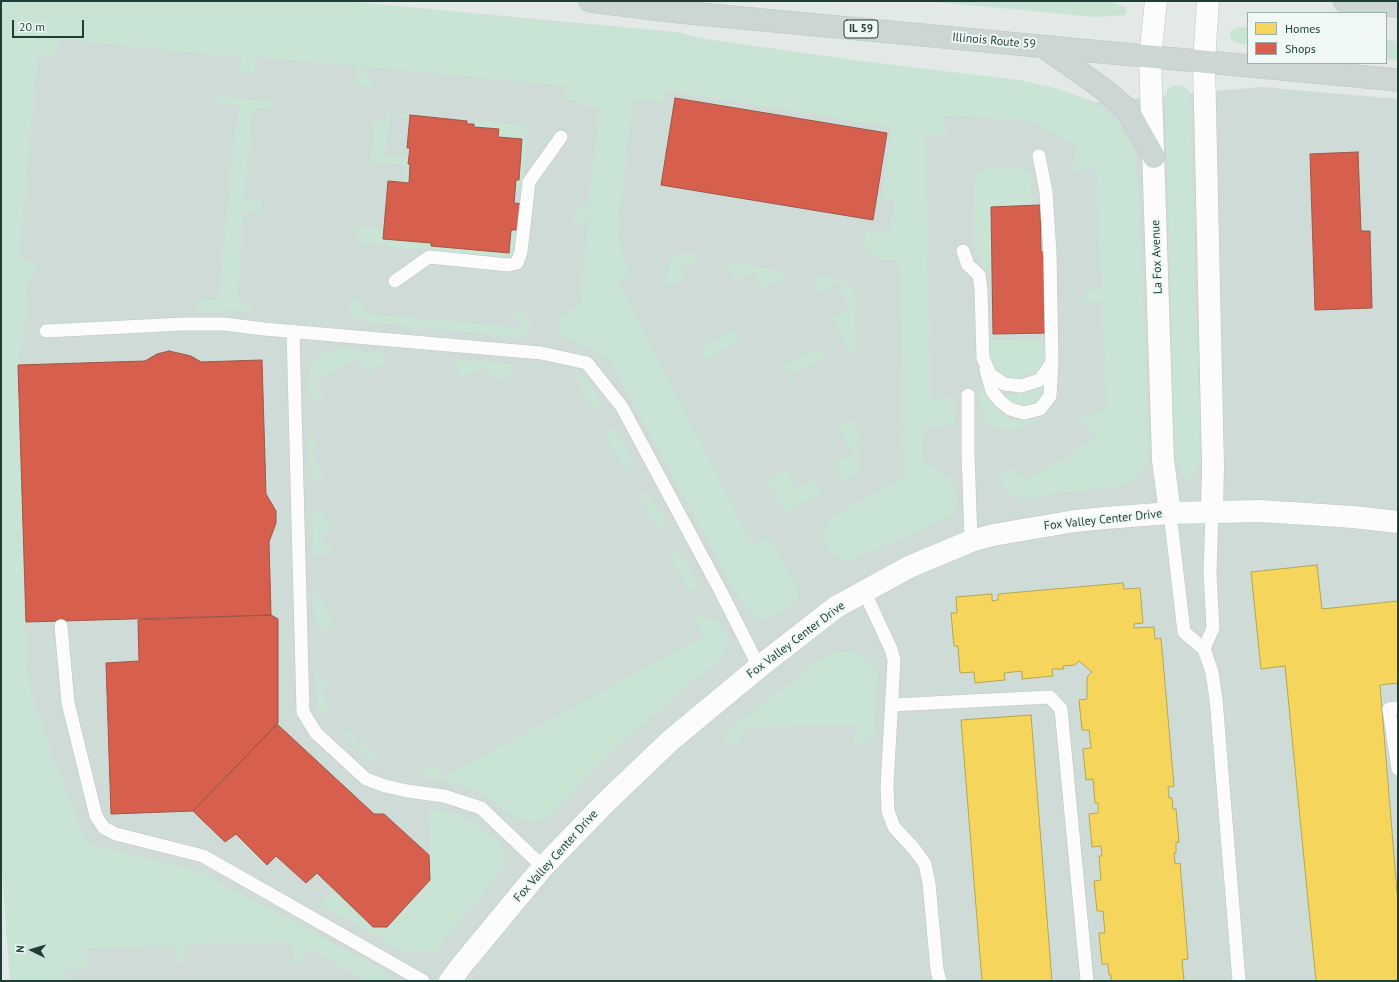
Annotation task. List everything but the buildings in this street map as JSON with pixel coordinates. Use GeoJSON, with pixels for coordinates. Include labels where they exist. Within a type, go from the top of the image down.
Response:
{"type":"FeatureCollection","features":[{"type":"Feature","properties":{"kind":"main road","name":"Illinois Route 59"},"geometry":{"type":"LineString","coordinates":[[590,1],[679,12],[1398,80]]}},
{"type":"Feature","properties":{"kind":"main road"},"geometry":{"type":"LineString","coordinates":[[1344,1],[1398,6]]}},
{"type":"Feature","properties":{"kind":"main road"},"geometry":{"type":"LineString","coordinates":[[1043,46],[1106,91],[1127,109],[1154,158]]}},
{"type":"Feature","properties":{"kind":"street","name":"La Fox Avenue"},"geometry":{"type":"LineString","coordinates":[[1156,1],[1150,57],[1163,460],[1170,513]]}},
{"type":"Feature","properties":{"kind":"street"},"geometry":{"type":"LineString","coordinates":[[1208,1],[1204,62],[1213,466],[1212,512]]}},
{"type":"Feature","properties":{"kind":"street","name":"Fox Valley Center Drive"},"geometry":{"type":"LineString","coordinates":[[450,981],[543,867],[606,802],[671,740],[759,667],[836,607],[909,567],[971,541],[993,535],[1075,521],[1170,513],[1260,512],[1327,515],[1398,522]]}},
{"type":"Feature","properties":{"kind":"lane"},"geometry":{"type":"LineString","coordinates":[[395,281],[429,257],[508,265],[517,262],[521,252],[529,182],[561,137]]}},
{"type":"Feature","properties":{"kind":"lane"},"geometry":{"type":"LineString","coordinates":[[963,251],[968,265],[978,275],[981,290],[983,358],[992,391],[1000,401],[1010,409],[1024,413],[1040,409],[1050,396],[1052,362],[1048,215],[1046,192],[1039,156]]}},
{"type":"Feature","properties":{"kind":"lane"},"geometry":{"type":"LineString","coordinates":[[46,331],[183,324],[224,324],[541,353],[587,363],[622,407],[720,590],[759,667]]}},
{"type":"Feature","properties":{"kind":"lane"},"geometry":{"type":"LineString","coordinates":[[292,331],[303,712],[316,733],[366,779],[385,786],[407,791],[444,796],[481,808],[543,867]]}},
{"type":"Feature","properties":{"kind":"lane"},"geometry":{"type":"LineString","coordinates":[[983,358],[990,374],[1004,384],[1022,386],[1040,380],[1052,362]]}},
{"type":"Feature","properties":{"kind":"lane"},"geometry":{"type":"LineString","coordinates":[[968,395],[971,541]]}},
{"type":"Feature","properties":{"kind":"lane"},"geometry":{"type":"LineString","coordinates":[[1204,649],[1213,628],[1210,574],[1212,512]]}},
{"type":"Feature","properties":{"kind":"lane"},"geometry":{"type":"LineString","coordinates":[[1170,513],[1184,632],[1204,649],[1212,672],[1216,699],[1239,981]]}},
{"type":"Feature","properties":{"kind":"lane"},"geometry":{"type":"LineString","coordinates":[[864,591],[891,649],[894,660],[887,786],[888,811],[894,827],[915,850],[925,864],[929,883],[937,970],[940,981]]}},
{"type":"Feature","properties":{"kind":"lane"},"geometry":{"type":"LineString","coordinates":[[61,626],[68,703],[96,816],[104,828],[116,834],[203,856],[423,981]]}},
{"type":"Feature","properties":{"kind":"lane"},"geometry":{"type":"LineString","coordinates":[[892,705],[1050,697],[1061,709],[1087,981]]}},
{"type":"Feature","properties":{"kind":"lane"},"geometry":{"type":"LineString","coordinates":[[1398,708],[1389,709],[1398,769]]}},
{"type":"Feature","properties":{"kind":"shaded area"},"geometry":{"type":"Polygon","coordinates":[[[1,1],[342,1],[675,32],[704,39],[860,61],[1024,81],[1058,89],[1094,102],[1262,87],[1398,99],[1398,981],[10,981],[1,852],[1,1]]]}},
{"type":"Feature","properties":{"kind":"green space"},"geometry":{"type":"Polygon","coordinates":[[[1,1],[342,1],[420,8],[554,22],[675,32],[704,39],[860,61],[1024,81],[1058,89],[1094,102],[1116,119],[1134,149],[1138,183],[1143,293],[1149,448],[1147,462],[1137,478],[1120,487],[1058,493],[1022,499],[1004,491],[1001,479],[1003,469],[1010,467],[1026,481],[1098,436],[1079,419],[1107,409],[1102,300],[1083,303],[1082,294],[1101,288],[1096,165],[1078,172],[1073,169],[1077,146],[1033,122],[954,115],[943,117],[946,133],[941,137],[925,136],[930,392],[933,400],[947,397],[953,399],[955,425],[924,427],[923,456],[925,462],[951,479],[956,490],[957,504],[950,516],[851,561],[840,560],[829,550],[822,534],[832,517],[904,477],[899,260],[880,260],[864,246],[865,231],[889,234],[894,201],[882,198],[892,127],[665,90],[663,102],[633,98],[618,224],[621,251],[630,274],[619,283],[753,546],[769,537],[797,589],[797,598],[791,606],[772,618],[761,620],[747,611],[727,577],[611,362],[594,349],[564,338],[559,329],[559,319],[581,302],[589,216],[573,227],[574,215],[590,203],[599,108],[581,105],[581,101],[566,99],[567,86],[361,66],[375,87],[355,85],[357,66],[256,57],[255,73],[239,73],[241,57],[58,39],[56,55],[38,54],[19,259],[36,262],[37,266],[27,288],[24,331],[18,365],[26,663],[32,695],[55,764],[69,796],[78,822],[85,837],[92,844],[200,872],[389,973],[396,981],[367,981],[308,948],[299,964],[293,964],[292,942],[184,945],[184,962],[176,962],[174,945],[86,948],[87,969],[66,969],[66,981],[10,981],[1,852],[1,1]]]}},
{"type":"Feature","properties":{"kind":"green space"},"geometry":{"type":"Polygon","coordinates":[[[926,1],[1108,1],[1126,7],[1126,15],[1095,17],[926,1]]]}},
{"type":"Feature","properties":{"kind":"green space"},"geometry":{"type":"Polygon","coordinates":[[[1247,27],[1247,45],[1236,43],[1231,38],[1231,31],[1237,28],[1247,27]]]}},
{"type":"Feature","properties":{"kind":"green space"},"geometry":{"type":"Polygon","coordinates":[[[1387,40],[1398,41],[1398,60],[1387,59],[1387,40]]]}},
{"type":"Feature","properties":{"kind":"green space"},"geometry":{"type":"Polygon","coordinates":[[[1180,85],[1186,88],[1190,93],[1200,458],[1192,481],[1187,482],[1176,463],[1175,454],[1165,97],[1167,90],[1173,86],[1180,85]]]}},
{"type":"Feature","properties":{"kind":"green space"},"geometry":{"type":"Polygon","coordinates":[[[218,97],[269,101],[271,104],[271,109],[253,108],[244,199],[261,201],[261,212],[244,211],[236,301],[250,303],[253,305],[252,309],[249,311],[234,309],[202,313],[198,309],[198,304],[203,299],[218,300],[238,106],[217,103],[218,97]]]}},
{"type":"Feature","properties":{"kind":"green space"},"geometry":{"type":"Polygon","coordinates":[[[386,113],[410,115],[410,119],[390,116],[385,156],[409,158],[409,183],[405,182],[406,165],[375,162],[375,165],[372,164],[371,161],[374,121],[385,121],[386,113]]]}},
{"type":"Feature","properties":{"kind":"green space"},"geometry":{"type":"Polygon","coordinates":[[[475,120],[525,127],[527,132],[522,190],[515,189],[516,180],[519,180],[522,139],[498,137],[499,129],[474,127],[475,120]]]}},
{"type":"Feature","properties":{"kind":"green space"},"geometry":{"type":"Polygon","coordinates":[[[992,167],[1016,168],[1031,174],[1032,206],[991,207],[992,268],[986,268],[977,256],[974,244],[973,186],[975,178],[979,173],[992,167]]]}},
{"type":"Feature","properties":{"kind":"green space"},"geometry":{"type":"Polygon","coordinates":[[[366,226],[384,228],[383,239],[431,243],[431,246],[509,253],[511,230],[517,230],[515,252],[508,258],[365,244],[360,241],[357,231],[360,227],[366,226]]]}},
{"type":"Feature","properties":{"kind":"green space"},"geometry":{"type":"Polygon","coordinates":[[[695,253],[695,261],[681,269],[686,277],[671,286],[664,283],[671,260],[680,254],[695,253]]]}},
{"type":"Feature","properties":{"kind":"green space"},"geometry":{"type":"Polygon","coordinates":[[[736,263],[780,271],[784,279],[762,289],[754,272],[736,281],[728,266],[736,263]]]}},
{"type":"Feature","properties":{"kind":"green space"},"geometry":{"type":"Polygon","coordinates":[[[810,275],[839,279],[850,286],[855,293],[856,351],[850,352],[833,318],[850,310],[837,283],[818,292],[810,275]]]}},
{"type":"Feature","properties":{"kind":"green space"},"geometry":{"type":"Polygon","coordinates":[[[357,299],[368,314],[524,328],[509,309],[522,311],[531,323],[528,333],[520,337],[361,321],[353,316],[350,308],[353,300],[357,299]]]}},
{"type":"Feature","properties":{"kind":"green space"},"geometry":{"type":"Polygon","coordinates":[[[734,330],[740,340],[706,359],[700,348],[734,330]]]}},
{"type":"Feature","properties":{"kind":"green space"},"geometry":{"type":"Polygon","coordinates":[[[1045,339],[1045,357],[1042,367],[1030,377],[1028,373],[1021,376],[1022,380],[1015,380],[1001,376],[989,360],[989,340],[1045,339]]]}},
{"type":"Feature","properties":{"kind":"green space"},"geometry":{"type":"Polygon","coordinates":[[[340,348],[383,354],[388,361],[367,373],[358,357],[316,381],[322,398],[320,400],[316,400],[309,393],[307,383],[310,368],[321,355],[331,350],[340,348]]]}},
{"type":"Feature","properties":{"kind":"green space"},"geometry":{"type":"Polygon","coordinates":[[[820,348],[825,358],[788,375],[784,365],[820,348]]]}},
{"type":"Feature","properties":{"kind":"green space"},"geometry":{"type":"Polygon","coordinates":[[[452,359],[512,364],[516,369],[496,382],[486,366],[461,377],[452,359]]]}},
{"type":"Feature","properties":{"kind":"green space"},"geometry":{"type":"Polygon","coordinates":[[[579,374],[584,377],[595,390],[600,402],[597,407],[591,407],[575,376],[579,374]]]}},
{"type":"Feature","properties":{"kind":"green space"},"geometry":{"type":"Polygon","coordinates":[[[1046,387],[1043,396],[1040,394],[1035,400],[1037,402],[1034,404],[1025,407],[1016,406],[1006,400],[1006,394],[1023,394],[1046,387]]]}},
{"type":"Feature","properties":{"kind":"green space"},"geometry":{"type":"Polygon","coordinates":[[[983,390],[987,391],[997,411],[1010,419],[1025,420],[1045,416],[1034,423],[1016,430],[1006,430],[994,426],[988,422],[983,415],[978,399],[980,392],[983,390]]]}},
{"type":"Feature","properties":{"kind":"green space"},"geometry":{"type":"Polygon","coordinates":[[[856,418],[858,465],[856,474],[844,480],[835,463],[853,454],[839,428],[856,418]]]}},
{"type":"Feature","properties":{"kind":"green space"},"geometry":{"type":"Polygon","coordinates":[[[612,429],[615,430],[631,458],[631,463],[627,469],[625,469],[605,434],[607,431],[612,429]]]}},
{"type":"Feature","properties":{"kind":"green space"},"geometry":{"type":"Polygon","coordinates":[[[309,435],[311,435],[319,450],[313,454],[322,475],[320,479],[315,479],[312,477],[309,435]]]}},
{"type":"Feature","properties":{"kind":"green space"},"geometry":{"type":"Polygon","coordinates":[[[786,470],[796,489],[814,479],[821,493],[784,512],[768,480],[786,470]]]}},
{"type":"Feature","properties":{"kind":"green space"},"geometry":{"type":"Polygon","coordinates":[[[641,492],[650,495],[665,520],[662,530],[657,530],[639,494],[641,492]]]}},
{"type":"Feature","properties":{"kind":"green space"},"geometry":{"type":"Polygon","coordinates":[[[321,512],[332,528],[321,536],[330,550],[328,553],[319,556],[315,555],[313,551],[312,514],[321,512]]]}},
{"type":"Feature","properties":{"kind":"green space"},"geometry":{"type":"Polygon","coordinates":[[[678,551],[683,556],[698,583],[695,589],[688,589],[671,557],[673,553],[678,551]]]}},
{"type":"Feature","properties":{"kind":"green space"},"geometry":{"type":"Polygon","coordinates":[[[313,591],[318,591],[334,624],[332,629],[326,631],[319,629],[313,606],[313,591]]]}},
{"type":"Feature","properties":{"kind":"green space"},"geometry":{"type":"Polygon","coordinates":[[[700,616],[719,622],[727,637],[727,647],[720,659],[612,752],[547,819],[532,822],[515,817],[480,793],[442,780],[427,779],[423,773],[425,768],[430,765],[434,765],[444,777],[705,636],[695,620],[700,616]]]}},
{"type":"Feature","properties":{"kind":"green space"},"geometry":{"type":"Polygon","coordinates":[[[836,652],[853,652],[869,661],[877,674],[875,723],[872,735],[865,741],[854,744],[852,740],[860,725],[747,727],[737,748],[728,744],[726,737],[733,727],[816,663],[836,652]]]}},
{"type":"Feature","properties":{"kind":"green space"},"geometry":{"type":"Polygon","coordinates":[[[317,668],[328,687],[321,691],[328,704],[324,712],[319,711],[317,708],[315,670],[317,668]]]}},
{"type":"Feature","properties":{"kind":"green space"},"geometry":{"type":"Polygon","coordinates":[[[346,731],[350,732],[359,746],[365,743],[377,760],[370,760],[345,737],[344,733],[346,731]]]}},
{"type":"Feature","properties":{"kind":"green space"},"geometry":{"type":"Polygon","coordinates":[[[428,809],[459,814],[498,840],[504,850],[502,872],[436,950],[424,953],[402,951],[327,908],[324,904],[326,898],[336,889],[387,927],[430,880],[428,809]]]}}]}
